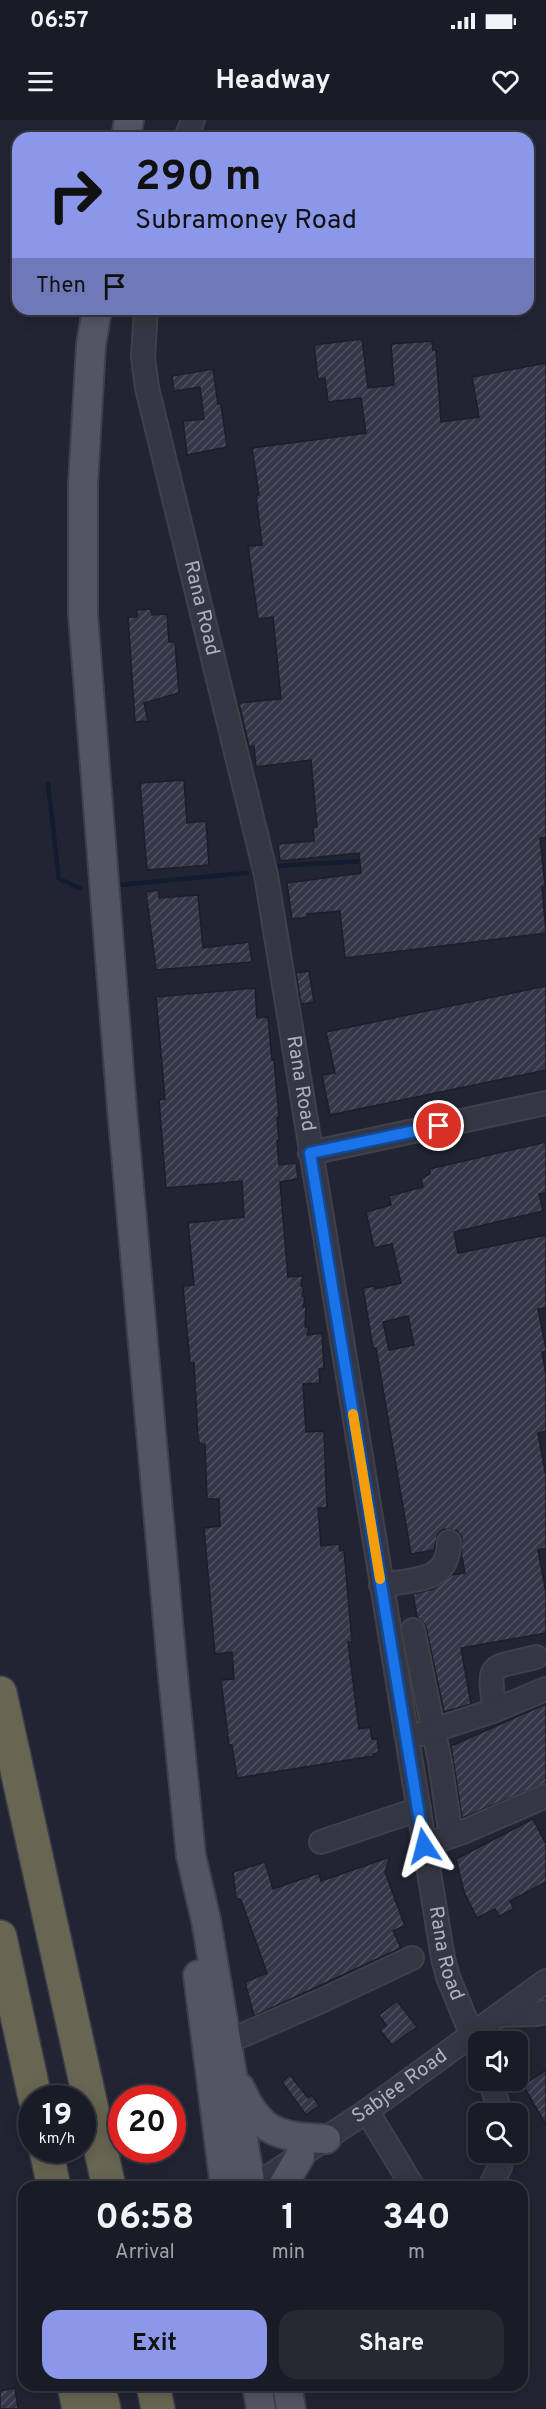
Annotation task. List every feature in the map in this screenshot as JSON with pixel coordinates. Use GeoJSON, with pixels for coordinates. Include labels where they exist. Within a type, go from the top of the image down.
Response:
{"type":"FeatureCollection","features":[{"type":"Feature","properties":{"kind":"highway"},"geometry":{"type":"LineString","coordinates":[[0,1693],[108,2181]]}},
{"type":"Feature","properties":{"kind":"highway"},"geometry":{"type":"LineString","coordinates":[[0,1936],[32,2085]]}},
{"type":"Feature","properties":{"kind":"highway"},"geometry":{"type":"LineString","coordinates":[[49,2163],[53,2181]]}},
{"type":"Feature","properties":{"kind":"highway"},"geometry":{"type":"LineString","coordinates":[[75,2391],[79,2409]]}},
{"type":"Feature","properties":{"kind":"highway"},"geometry":{"type":"LineString","coordinates":[[100,2391],[104,2409]]}},
{"type":"Feature","properties":{"kind":"highway"},"geometry":{"type":"LineString","coordinates":[[154,2391],[158,2409]]}},
{"type":"Feature","properties":{"kind":"main road"},"geometry":{"type":"LineString","coordinates":[[96,315],[91,345],[83,484],[83,615],[122,1109],[191,1856],[190,1897],[224,2181]]}},
{"type":"Feature","properties":{"kind":"main road"},"geometry":{"type":"LineString","coordinates":[[191,1856],[206,1920],[251,2181]]}},
{"type":"Feature","properties":{"kind":"main road"},"geometry":{"type":"LineString","coordinates":[[229,2055],[252,2111],[269,2128],[289,2137],[326,2139]]}},
{"type":"Feature","properties":{"kind":"main road"},"geometry":{"type":"LineString","coordinates":[[285,2181],[300,2156]]}},
{"type":"Feature","properties":{"kind":"main road"},"geometry":{"type":"LineString","coordinates":[[258,2391],[261,2409]]}},
{"type":"Feature","properties":{"kind":"main road"},"geometry":{"type":"LineString","coordinates":[[288,2391],[291,2409]]}},
{"type":"Feature","properties":{"kind":"street","name":"Rana Road"},"geometry":{"type":"LineString","coordinates":[[146,315],[143,357],[147,388],[266,875],[443,1958],[448,1977],[471,2031]]}},
{"type":"Feature","properties":{"kind":"street"},"geometry":{"type":"LineString","coordinates":[[310,1153],[546,1103]]}},
{"type":"Feature","properties":{"kind":"street"},"geometry":{"type":"LineString","coordinates":[[381,1585],[430,1575],[440,1570],[448,1559],[449,1542]]}},
{"type":"Feature","properties":{"kind":"street"},"geometry":{"type":"LineString","coordinates":[[413,1630],[434,1731],[451,1836]]}},
{"type":"Feature","properties":{"kind":"street"},"geometry":{"type":"LineString","coordinates":[[495,1710],[490,1679],[493,1670],[536,1657]]}},
{"type":"Feature","properties":{"kind":"street"},"geometry":{"type":"LineString","coordinates":[[406,1738],[495,1710],[546,1689]]}},
{"type":"Feature","properties":{"kind":"street"},"geometry":{"type":"LineString","coordinates":[[424,1846],[546,1796]]}},
{"type":"Feature","properties":{"kind":"street"},"geometry":{"type":"LineString","coordinates":[[321,1842],[418,1809]]}},
{"type":"Feature","properties":{"kind":"street"},"geometry":{"type":"LineString","coordinates":[[229,2055],[321,2001],[412,1958]]}},
{"type":"Feature","properties":{"kind":"street","name":"Sabjee Road"},"geometry":{"type":"LineString","coordinates":[[487,2031],[501,2015],[546,1981]]}},
{"type":"Feature","properties":{"kind":"street"},"geometry":{"type":"LineString","coordinates":[[501,2015],[546,2012]]}},
{"type":"Feature","properties":{"kind":"street","name":"Sabjee Road"},"geometry":{"type":"LineString","coordinates":[[261,2181],[468,2048]]}},
{"type":"Feature","properties":{"kind":"street"},"geometry":{"type":"LineString","coordinates":[[367,2111],[409,2181]]}},
{"type":"Feature","properties":{"kind":"street"},"geometry":{"type":"LineString","coordinates":[[493,2181],[501,2163]]}},
{"type":"Feature","properties":{"kind":"building"},"geometry":{"type":"Polygon","coordinates":[[[362,339],[368,388],[394,385],[391,344],[432,341],[433,350],[436,350],[441,422],[479,417],[472,377],[546,363],[546,837],[540,838],[545,886],[542,887],[546,933],[345,958],[340,911],[307,914],[308,917],[292,919],[287,883],[361,873],[359,853],[280,861],[278,844],[314,841],[313,827],[317,827],[311,760],[256,767],[254,746],[249,747],[239,703],[281,699],[273,617],[258,619],[248,546],[262,545],[256,495],[259,495],[252,448],[366,433],[361,398],[328,402],[325,378],[318,379],[314,345],[362,339]]]}},
{"type":"Feature","properties":{"kind":"building"},"geometry":{"type":"Polygon","coordinates":[[[213,369],[227,447],[187,455],[183,421],[204,419],[200,387],[174,391],[172,376],[213,369]]]}},
{"type":"Feature","properties":{"kind":"building"},"geometry":{"type":"Polygon","coordinates":[[[151,609],[152,615],[167,614],[169,642],[175,642],[179,693],[144,703],[148,721],[135,722],[128,617],[137,617],[137,610],[151,609]]]}},
{"type":"Feature","properties":{"kind":"building"},"geometry":{"type":"Polygon","coordinates":[[[184,780],[187,823],[206,821],[209,865],[147,870],[140,783],[184,780]]]}},
{"type":"Feature","properties":{"kind":"building"},"geometry":{"type":"Polygon","coordinates":[[[159,890],[159,898],[198,895],[203,948],[249,942],[252,962],[156,970],[146,892],[159,890]]]}},
{"type":"Feature","properties":{"kind":"building"},"geometry":{"type":"Polygon","coordinates":[[[309,971],[314,1002],[301,1004],[296,973],[309,971]]]}},
{"type":"Feature","properties":{"kind":"building"},"geometry":{"type":"Polygon","coordinates":[[[546,986],[546,1070],[330,1115],[322,1075],[335,1073],[326,1032],[546,986]]]}},
{"type":"Feature","properties":{"kind":"building"},"geometry":{"type":"Polygon","coordinates":[[[255,988],[257,1018],[268,1017],[272,1060],[274,1060],[279,1117],[277,1118],[279,1140],[277,1140],[279,1165],[296,1163],[298,1179],[280,1182],[288,1277],[303,1276],[301,1286],[304,1287],[302,1296],[305,1297],[303,1307],[306,1306],[305,1327],[309,1327],[307,1335],[322,1333],[324,1369],[319,1369],[320,1383],[303,1384],[306,1432],[324,1431],[327,1508],[318,1508],[321,1546],[339,1544],[340,1551],[344,1550],[352,1642],[348,1642],[359,1729],[370,1727],[372,1739],[377,1739],[379,1753],[373,1756],[237,1778],[232,1745],[229,1745],[221,1680],[234,1679],[232,1652],[215,1654],[204,1528],[220,1526],[219,1499],[207,1499],[205,1444],[200,1444],[198,1439],[194,1363],[190,1363],[183,1286],[194,1285],[188,1223],[244,1217],[242,1181],[166,1188],[159,1100],[165,1099],[156,997],[255,988]]]}},
{"type":"Feature","properties":{"kind":"building"},"geometry":{"type":"Polygon","coordinates":[[[546,1142],[546,1193],[539,1194],[543,1211],[454,1232],[458,1253],[546,1235],[546,1308],[538,1309],[546,1349],[546,1352],[542,1352],[546,1375],[546,1431],[538,1433],[546,1476],[546,1548],[538,1550],[546,1593],[546,1633],[461,1648],[471,1704],[444,1712],[426,1627],[417,1617],[413,1594],[433,1589],[452,1575],[465,1573],[461,1553],[462,1537],[457,1531],[444,1529],[438,1534],[434,1550],[411,1554],[376,1348],[373,1348],[363,1288],[375,1286],[375,1289],[401,1283],[392,1244],[374,1248],[366,1212],[391,1205],[389,1196],[423,1187],[421,1178],[430,1174],[429,1169],[546,1142]],[[408,1316],[383,1322],[389,1350],[414,1345],[408,1316]]]}},
{"type":"Feature","properties":{"kind":"building"},"geometry":{"type":"Polygon","coordinates":[[[546,1704],[546,1783],[462,1818],[451,1746],[546,1704]]]}},
{"type":"Feature","properties":{"kind":"building"},"geometry":{"type":"Polygon","coordinates":[[[533,1819],[546,1844],[546,1882],[510,1901],[514,1909],[499,1916],[495,1909],[477,1918],[464,1892],[456,1859],[533,1819]]]}},
{"type":"Feature","properties":{"kind":"building"},"geometry":{"type":"Polygon","coordinates":[[[390,1857],[385,1872],[405,1926],[393,1931],[401,1948],[254,2016],[245,1982],[267,1973],[241,1900],[236,1898],[233,1872],[265,1862],[273,1889],[319,1873],[321,1881],[390,1857]]]}},
{"type":"Feature","properties":{"kind":"building"},"geometry":{"type":"Polygon","coordinates":[[[397,2001],[417,2027],[392,2045],[380,2030],[386,2025],[379,2015],[397,2001]]]}},
{"type":"Feature","properties":{"kind":"building"},"geometry":{"type":"Polygon","coordinates":[[[546,2070],[546,2125],[526,2091],[528,2082],[546,2070]]]}},
{"type":"Feature","properties":{"kind":"building"},"geometry":{"type":"Polygon","coordinates":[[[290,2075],[308,2098],[312,2095],[319,2106],[306,2115],[282,2082],[290,2075]]]}},
{"type":"Feature","properties":{"kind":"building"},"geometry":{"type":"Polygon","coordinates":[[[15,2388],[18,2409],[0,2409],[0,2391],[15,2388]]]}},
{"type":"Feature","properties":{"kind":"waterway"},"geometry":{"type":"LineString","coordinates":[[48,784],[59,879],[80,888]]}},
{"type":"Feature","properties":{"kind":"waterway"},"geometry":{"type":"LineString","coordinates":[[275,866],[364,861]]}},
{"type":"Feature","properties":{"kind":"waterway"},"geometry":{"type":"LineString","coordinates":[[118,885],[247,873]]}},
{"type":"Feature","properties":{"kind":"slow traffic"},"geometry":{"type":"LineString","coordinates":[[353,1414],[380,1579]]}},
{"type":"Feature","properties":{"kind":"route"},"geometry":{"type":"LineString","coordinates":[[424,1846],[310,1153],[439,1126]]}}]}
